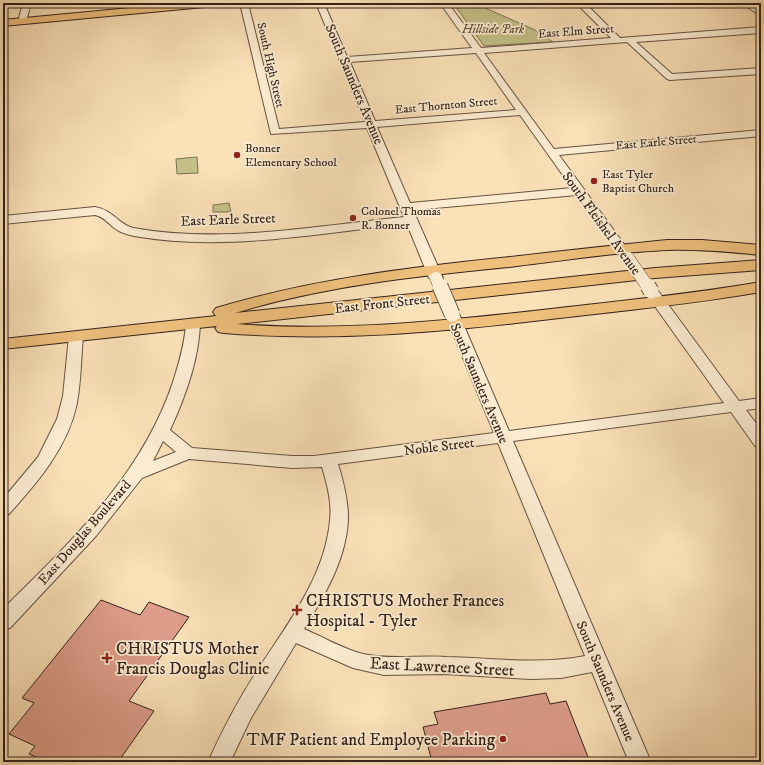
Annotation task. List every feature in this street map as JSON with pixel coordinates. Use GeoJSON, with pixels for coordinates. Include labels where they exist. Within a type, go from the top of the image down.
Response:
{"type":"FeatureCollection","features":[{"type":"Feature","properties":{"kind":"main road"},"geometry":{"type":"LineString","coordinates":[[3,23],[166,5],[215,3]]}},
{"type":"Feature","properties":{"kind":"main road"},"geometry":{"type":"LineString","coordinates":[[193,323],[243,305],[354,280],[435,274],[625,254],[683,245],[761,250]]}},
{"type":"Feature","properties":{"kind":"main road","name":"East Front Street"},"geometry":{"type":"LineString","coordinates":[[3,344],[647,274],[761,265]]}},
{"type":"Feature","properties":{"kind":"main road"},"geometry":{"type":"LineString","coordinates":[[193,323],[249,331],[360,332],[655,296],[761,288]]}},
{"type":"Feature","properties":{"kind":"street"},"geometry":{"type":"LineString","coordinates":[[22,22],[27,3]]}},
{"type":"Feature","properties":{"kind":"street","name":"South High Street"},"geometry":{"type":"LineString","coordinates":[[244,3],[275,132]]}},
{"type":"Feature","properties":{"kind":"street","name":"South Saunders Avenue"},"geometry":{"type":"LineString","coordinates":[[320,3],[640,762]]}},
{"type":"Feature","properties":{"kind":"street","name":"South Fleishel Avenue"},"geometry":{"type":"LineString","coordinates":[[444,3],[761,442]]}},
{"type":"Feature","properties":{"kind":"street"},"geometry":{"type":"LineString","coordinates":[[580,3],[618,40]]}},
{"type":"Feature","properties":{"kind":"street"},"geometry":{"type":"LineString","coordinates":[[745,3],[761,14]]}},
{"type":"Feature","properties":{"kind":"street","name":"East Elm Street"},"geometry":{"type":"LineString","coordinates":[[345,60],[761,30]]}},
{"type":"Feature","properties":{"kind":"street"},"geometry":{"type":"LineString","coordinates":[[628,39],[670,76],[761,71]]}},
{"type":"Feature","properties":{"kind":"street","name":"East Thornton Street"},"geometry":{"type":"LineString","coordinates":[[275,132],[523,112]]}},
{"type":"Feature","properties":{"kind":"street","name":"East Earle Street"},"geometry":{"type":"LineString","coordinates":[[552,152],[761,133]]}},
{"type":"Feature","properties":{"kind":"street"},"geometry":{"type":"LineString","coordinates":[[407,208],[580,191]]}},
{"type":"Feature","properties":{"kind":"street","name":"East Earle Street"},"geometry":{"type":"LineString","coordinates":[[3,220],[95,211],[106,213],[122,227],[132,231],[163,235],[211,238],[412,220]]}},
{"type":"Feature","properties":{"kind":"street","name":"East Douglas Boulevard"},"geometry":{"type":"LineString","coordinates":[[3,622],[107,510],[135,474],[161,431],[177,392],[193,340],[193,323]]}},
{"type":"Feature","properties":{"kind":"street"},"geometry":{"type":"LineString","coordinates":[[3,510],[26,485],[42,464],[60,431],[69,403],[76,336]]}},
{"type":"Feature","properties":{"kind":"street","name":"Noble Street"},"geometry":{"type":"LineString","coordinates":[[135,474],[188,453],[292,462],[329,460],[761,403]]}},
{"type":"Feature","properties":{"kind":"street"},"geometry":{"type":"LineString","coordinates":[[161,431],[188,453]]}},
{"type":"Feature","properties":{"kind":"street"},"geometry":{"type":"LineString","coordinates":[[218,762],[235,726],[319,586],[334,552],[338,528],[339,506],[329,460]]}},
{"type":"Feature","properties":{"kind":"street","name":"East Lawrence Street"},"geometry":{"type":"LineString","coordinates":[[292,633],[360,662],[384,666],[444,665],[538,670],[561,669],[598,662]]}},
{"type":"Feature","properties":{"kind":"green space","name":"Hillside Park"},"geometry":{"type":"Polygon","coordinates":[[[453,3],[474,3],[535,30],[553,42],[484,46],[453,3]]]}},
{"type":"Feature","properties":{"kind":"green space"},"geometry":{"type":"Polygon","coordinates":[[[197,157],[198,173],[177,174],[176,159],[197,157]]]}},
{"type":"Feature","properties":{"kind":"green space"},"geometry":{"type":"Polygon","coordinates":[[[229,203],[231,212],[213,212],[213,205],[229,203]]]}},
{"type":"Feature","properties":{"kind":"building","name":"CHRISTUS Mother Francis Douglas Clinic"},"geometry":{"type":"Polygon","coordinates":[[[101,600],[140,615],[149,602],[189,617],[129,701],[154,711],[118,762],[47,762],[29,754],[35,746],[9,734],[34,703],[22,698],[101,600]]]}},
{"type":"Feature","properties":{"kind":"building","name":"TMF Patient and Employee Parking"},"geometry":{"type":"Polygon","coordinates":[[[546,693],[550,704],[566,701],[590,762],[432,762],[423,727],[438,724],[434,712],[546,693]]]}},
{"type":"Feature","properties":{"kind":"place","name":"Bonner Elementary School"},"geometry":{"type":"Point","coordinates":[237,155]}},
{"type":"Feature","properties":{"kind":"place","name":"East Tyler Baptist Church"},"geometry":{"type":"Point","coordinates":[594,181]}},
{"type":"Feature","properties":{"kind":"place","name":"Colonel Thomas R. Bonner"},"geometry":{"type":"Point","coordinates":[353,218]}},
{"type":"Feature","properties":{"kind":"place","name":"CHRISTUS Mother Frances Hospital - Tyler"},"geometry":{"type":"Point","coordinates":[297,610]}},
{"type":"Feature","properties":{"kind":"place","name":"CHRISTUS Mother Francis Douglas Clinic"},"geometry":{"type":"Point","coordinates":[107,658]}},
{"type":"Feature","properties":{"kind":"place","name":"TMF Patient and Employee Parking"},"geometry":{"type":"Point","coordinates":[503,739]}}]}
